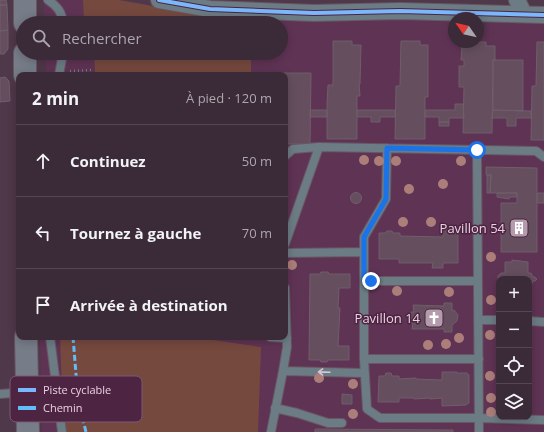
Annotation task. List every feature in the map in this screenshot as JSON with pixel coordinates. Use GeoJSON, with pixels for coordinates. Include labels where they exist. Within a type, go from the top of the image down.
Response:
{"type":"FeatureCollection","features":[{"type":"Feature","properties":{"kind":"main road"},"geometry":{"type":"LineString","coordinates":[[24,0],[25,16]]}},
{"type":"Feature","properties":{"kind":"main road"},"geometry":{"type":"LineString","coordinates":[[25,60],[25,72]]}},
{"type":"Feature","properties":{"kind":"main road"},"geometry":{"type":"LineString","coordinates":[[26,340],[27,376]]}},
{"type":"Feature","properties":{"kind":"main road"},"geometry":{"type":"LineString","coordinates":[[28,422],[28,432]]}},
{"type":"Feature","properties":{"kind":"street"},"geometry":{"type":"LineString","coordinates":[[159,0],[210,4],[316,6],[400,11],[524,14],[544,16]]}},
{"type":"Feature","properties":{"kind":"street"},"geometry":{"type":"LineString","coordinates":[[517,0],[524,14]]}},
{"type":"Feature","properties":{"kind":"lane"},"geometry":{"type":"LineString","coordinates":[[48,0],[62,16]]}},
{"type":"Feature","properties":{"kind":"lane"},"geometry":{"type":"LineString","coordinates":[[59,72],[62,60]]}},
{"type":"Feature","properties":{"kind":"lane"},"geometry":{"type":"LineString","coordinates":[[288,235],[319,147]]}},
{"type":"Feature","properties":{"kind":"lane"},"geometry":{"type":"LineString","coordinates":[[288,153],[293,149],[319,147],[536,151],[544,157]]}},
{"type":"Feature","properties":{"kind":"lane"},"geometry":{"type":"LineString","coordinates":[[387,148],[386,199],[364,237],[364,373],[367,409],[380,418],[479,418],[544,420]]}},
{"type":"Feature","properties":{"kind":"lane"},"geometry":{"type":"LineString","coordinates":[[477,150],[479,432]]}},
{"type":"Feature","properties":{"kind":"lane"},"geometry":{"type":"LineString","coordinates":[[288,253],[364,252]]}},
{"type":"Feature","properties":{"kind":"lane"},"geometry":{"type":"LineString","coordinates":[[364,281],[478,281]]}},
{"type":"Feature","properties":{"kind":"lane"},"geometry":{"type":"LineString","coordinates":[[478,320],[496,320]]}},
{"type":"Feature","properties":{"kind":"lane"},"geometry":{"type":"LineString","coordinates":[[532,321],[544,322]]}},
{"type":"Feature","properties":{"kind":"lane"},"geometry":{"type":"LineString","coordinates":[[50,340],[55,376]]}},
{"type":"Feature","properties":{"kind":"lane"},"geometry":{"type":"LineString","coordinates":[[271,432],[284,370],[287,340]]}},
{"type":"Feature","properties":{"kind":"lane"},"geometry":{"type":"LineString","coordinates":[[364,359],[479,359]]}},
{"type":"Feature","properties":{"kind":"lane"},"geometry":{"type":"LineString","coordinates":[[284,370],[364,373]]}},
{"type":"Feature","properties":{"kind":"lane"},"geometry":{"type":"LineString","coordinates":[[0,394],[10,393]]}},
{"type":"Feature","properties":{"kind":"lane"},"geometry":{"type":"LineString","coordinates":[[275,408],[297,412],[328,423],[342,423]]}},
{"type":"Feature","properties":{"kind":"lane"},"geometry":{"type":"LineString","coordinates":[[61,422],[62,432]]}},
{"type":"Feature","properties":{"kind":"path"},"geometry":{"type":"LineString","coordinates":[[70,72],[92,70],[92,72]]}},
{"type":"Feature","properties":{"kind":"shaded area"},"geometry":{"type":"Polygon","coordinates":[[[44,0],[119,0],[218,16],[44,16],[44,0]]]}},
{"type":"Feature","properties":{"kind":"shaded area"},"geometry":{"type":"Polygon","coordinates":[[[83,0],[119,0],[218,16],[84,16],[83,0]]]}},
{"type":"Feature","properties":{"kind":"shaded area"},"geometry":{"type":"Polygon","coordinates":[[[380,17],[448,20],[448,48],[484,48],[484,27],[486,27],[486,24],[490,21],[544,23],[544,432],[42,432],[42,422],[142,422],[142,376],[41,376],[40,340],[288,340],[288,72],[46,72],[45,60],[288,60],[288,20],[380,17]]]}},
{"type":"Feature","properties":{"kind":"shaded area"},"geometry":{"type":"Polygon","coordinates":[[[94,60],[251,60],[251,72],[95,72],[94,60]]]}},
{"type":"Feature","properties":{"kind":"shaded area"},"geometry":{"type":"Polygon","coordinates":[[[60,340],[213,340],[261,347],[258,432],[66,432],[65,422],[142,422],[142,376],[62,376],[60,340]]]}},
{"type":"Feature","properties":{"kind":"building"},"geometry":{"type":"Polygon","coordinates":[[[0,0],[6,0],[7,5],[0,5],[0,0]]]}},
{"type":"Feature","properties":{"kind":"building"},"geometry":{"type":"Polygon","coordinates":[[[0,5],[7,5],[8,30],[0,31],[0,5]]]}},
{"type":"Feature","properties":{"kind":"building"},"geometry":{"type":"Polygon","coordinates":[[[8,30],[8,49],[4,54],[0,54],[0,31],[8,30]]]}},
{"type":"Feature","properties":{"kind":"building"},"geometry":{"type":"Polygon","coordinates":[[[333,41],[352,41],[352,45],[361,45],[359,84],[360,96],[357,96],[357,139],[327,139],[328,85],[333,85],[333,41]]]}},
{"type":"Feature","properties":{"kind":"building"},"geometry":{"type":"Polygon","coordinates":[[[401,41],[420,41],[420,45],[428,45],[428,97],[425,97],[425,139],[395,139],[396,86],[400,86],[401,41]]]}},
{"type":"Feature","properties":{"kind":"building"},"geometry":{"type":"Polygon","coordinates":[[[484,42],[486,42],[486,46],[495,46],[495,60],[493,60],[492,133],[463,133],[464,87],[459,87],[459,66],[464,66],[464,60],[461,60],[462,48],[484,48],[484,42]]]}},
{"type":"Feature","properties":{"kind":"building"},"geometry":{"type":"Polygon","coordinates":[[[537,42],[544,42],[544,140],[531,140],[532,86],[536,86],[537,42]]]}},
{"type":"Feature","properties":{"kind":"building"},"geometry":{"type":"Polygon","coordinates":[[[493,60],[523,60],[523,111],[493,110],[493,60]]]}},
{"type":"Feature","properties":{"kind":"building"},"geometry":{"type":"Polygon","coordinates":[[[288,73],[311,73],[310,144],[288,144],[288,73]]]}},
{"type":"Feature","properties":{"kind":"building"},"geometry":{"type":"Polygon","coordinates":[[[5,77],[9,81],[10,101],[0,102],[0,78],[5,77]]]}},
{"type":"Feature","properties":{"kind":"building"},"geometry":{"type":"Polygon","coordinates":[[[455,104],[463,104],[464,118],[449,118],[449,122],[439,122],[439,117],[425,117],[425,110],[455,110],[455,104]]]}},
{"type":"Feature","properties":{"kind":"building"},"geometry":{"type":"Polygon","coordinates":[[[310,110],[327,110],[327,117],[310,117],[310,110]]]}},
{"type":"Feature","properties":{"kind":"building"},"geometry":{"type":"Polygon","coordinates":[[[357,110],[395,110],[395,117],[380,117],[380,122],[371,122],[371,117],[357,117],[357,110]]]}},
{"type":"Feature","properties":{"kind":"building"},"geometry":{"type":"Polygon","coordinates":[[[493,110],[531,111],[531,118],[516,118],[516,126],[507,126],[507,118],[492,118],[493,110]]]}},
{"type":"Feature","properties":{"kind":"building"},"geometry":{"type":"Polygon","coordinates":[[[439,122],[449,122],[449,126],[439,126],[439,122]]]}},
{"type":"Feature","properties":{"kind":"building","name":"Pavillon 54"},"geometry":{"type":"Polygon","coordinates":[[[486,167],[537,168],[537,252],[501,252],[501,203],[517,203],[517,193],[490,193],[491,175],[486,175],[486,167]]]}},
{"type":"Feature","properties":{"kind":"building"},"geometry":{"type":"Polygon","coordinates":[[[487,175],[491,175],[490,193],[487,193],[487,175]]]}},
{"type":"Feature","properties":{"kind":"building"},"geometry":{"type":"Polygon","coordinates":[[[354,193],[358,193],[360,194],[360,202],[354,203],[351,200],[351,196],[354,193]]]}},
{"type":"Feature","properties":{"kind":"building"},"geometry":{"type":"Polygon","coordinates":[[[497,193],[517,193],[517,197],[510,197],[509,199],[497,197],[497,193]]]}},
{"type":"Feature","properties":{"kind":"building"},"geometry":{"type":"Polygon","coordinates":[[[537,193],[544,193],[544,203],[537,203],[537,193]]]}},
{"type":"Feature","properties":{"kind":"building"},"geometry":{"type":"Polygon","coordinates":[[[443,229],[458,229],[458,263],[443,263],[443,268],[432,268],[433,263],[399,263],[399,259],[379,259],[379,233],[392,231],[393,233],[400,233],[400,236],[443,237],[443,229]]]}},
{"type":"Feature","properties":{"kind":"building"},"geometry":{"type":"Polygon","coordinates":[[[512,260],[528,262],[528,273],[531,273],[533,277],[537,279],[532,283],[532,276],[498,276],[501,273],[505,273],[505,262],[512,262],[512,260]]]}},
{"type":"Feature","properties":{"kind":"building"},"geometry":{"type":"Polygon","coordinates":[[[321,272],[328,272],[329,274],[350,274],[350,288],[339,288],[338,308],[340,308],[338,346],[349,346],[349,360],[328,360],[327,362],[321,362],[320,360],[309,360],[310,274],[320,274],[321,272]]]}},
{"type":"Feature","properties":{"kind":"building","name":"Pavillon 14"},"geometry":{"type":"Polygon","coordinates":[[[444,303],[452,303],[452,311],[454,310],[458,315],[457,321],[452,325],[452,332],[444,332],[444,329],[412,329],[413,323],[411,323],[411,312],[414,312],[413,305],[444,306],[444,303]]]}},
{"type":"Feature","properties":{"kind":"building"},"geometry":{"type":"Polygon","coordinates":[[[442,372],[467,373],[469,375],[469,403],[466,405],[442,406],[442,398],[399,398],[399,402],[378,402],[379,376],[385,376],[386,373],[391,373],[392,376],[399,376],[399,379],[416,378],[442,380],[442,372]]]}},
{"type":"Feature","properties":{"kind":"building"},"geometry":{"type":"Polygon","coordinates":[[[342,394],[352,395],[352,404],[342,404],[342,394]]]}},
{"type":"Feature","properties":{"kind":"building"},"geometry":{"type":"Polygon","coordinates":[[[315,429],[453,430],[453,432],[315,432],[315,429]]]}},
{"type":"Feature","properties":{"kind":"marked path"},"geometry":{"type":"LineString","coordinates":[[73,340],[76,376]]}},
{"type":"Feature","properties":{"kind":"marked path"},"geometry":{"type":"LineString","coordinates":[[84,422],[86,432]]}},
{"type":"Feature","properties":{"kind":"cycle path"},"geometry":{"type":"LineString","coordinates":[[159,0],[210,9],[314,13],[400,11],[544,15]]}},
{"type":"Feature","properties":{"kind":"place","name":"Pavillon 54"},"geometry":{"type":"Point","coordinates":[519,228]}},
{"type":"Feature","properties":{"kind":"place","name":"Pavillon 14"},"geometry":{"type":"Point","coordinates":[434,318]}},
{"type":"Feature","properties":{"kind":"route"},"geometry":{"type":"LineString","coordinates":[[371,281],[364,281],[364,237],[386,199],[387,148],[477,150]]}}]}
